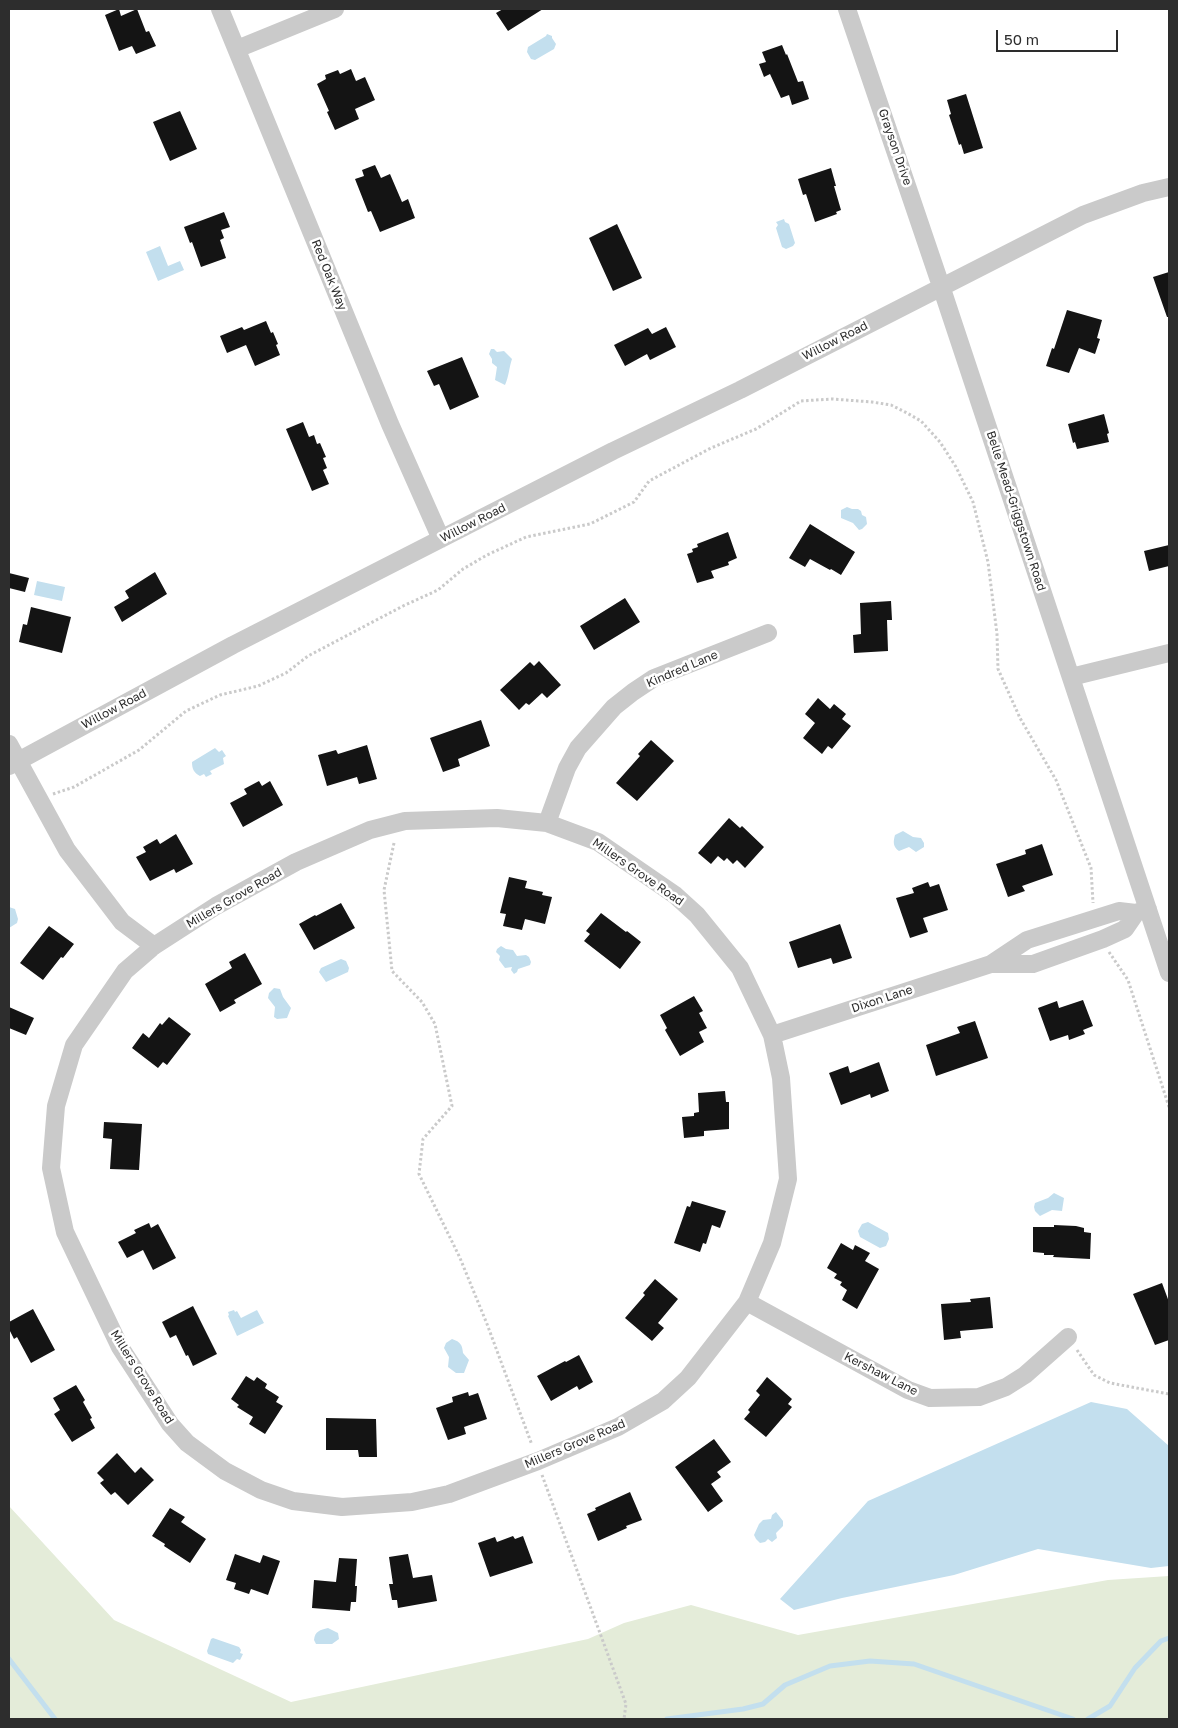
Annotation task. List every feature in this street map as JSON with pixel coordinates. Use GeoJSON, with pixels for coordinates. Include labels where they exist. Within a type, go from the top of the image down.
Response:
{"type":"FeatureCollection","features":[{"type":"Feature","properties":{"kind":"street","name":"Red Oak Way"},"geometry":{"type":"LineString","coordinates":[[220,9],[390,424],[441,539]]}},
{"type":"Feature","properties":{"kind":"street"},"geometry":{"type":"LineString","coordinates":[[237,50],[336,9]]}},
{"type":"Feature","properties":{"kind":"street","name":"Grayson Drive"},"geometry":{"type":"LineString","coordinates":[[847,9],[942,286]]}},
{"type":"Feature","properties":{"kind":"street"},"geometry":{"type":"LineString","coordinates":[[942,286],[1083,215],[1169,186]]}},
{"type":"Feature","properties":{"kind":"street","name":"Willow Road"},"geometry":{"type":"LineString","coordinates":[[13,764],[233,645],[613,451],[740,390],[942,286]]}},
{"type":"Feature","properties":{"kind":"street","name":"Belle Mead-Griggstown Road"},"geometry":{"type":"LineString","coordinates":[[942,286],[1071,677],[1142,911],[1169,973]]}},
{"type":"Feature","properties":{"kind":"street","name":"Kindred Lane"},"geometry":{"type":"LineString","coordinates":[[547,823],[567,768],[578,748],[614,707],[654,678],[768,633]]}},
{"type":"Feature","properties":{"kind":"street"},"geometry":{"type":"LineString","coordinates":[[1071,677],[1169,653]]}},
{"type":"Feature","properties":{"kind":"street"},"geometry":{"type":"LineString","coordinates":[[9,744],[13,764],[39,800],[67,850],[122,922],[154,946]]}},
{"type":"Feature","properties":{"kind":"street","name":"Millers Grove Road"},"geometry":{"type":"LineString","coordinates":[[497,818],[547,823],[598,842],[675,895],[697,915],[740,968],[772,1035],[781,1078],[788,1179],[772,1243],[747,1302],[688,1378],[663,1401],[618,1427],[538,1461],[449,1494],[412,1502],[342,1507],[293,1501],[261,1490],[225,1471],[187,1443],[170,1424],[120,1346],[65,1232],[51,1168],[56,1106],[74,1045],[124,971],[154,946],[216,906],[296,862],[370,830],[405,821],[497,818]]}},
{"type":"Feature","properties":{"kind":"street","name":"Dixon Lane"},"geometry":{"type":"LineString","coordinates":[[772,1035],[991,964],[1027,940],[1119,911],[1142,911]]}},
{"type":"Feature","properties":{"kind":"street","name":"Dixon Lane"},"geometry":{"type":"LineString","coordinates":[[991,964],[1032,964],[1125,929],[1142,911]]}},
{"type":"Feature","properties":{"kind":"street","name":"Kershaw Lane"},"geometry":{"type":"LineString","coordinates":[[747,1302],[908,1390],[930,1398],[979,1397],[1006,1387],[1025,1375],[1068,1337]]}},
{"type":"Feature","properties":{"kind":"path"},"geometry":{"type":"LineString","coordinates":[[39,800],[74,787],[139,750],[186,711],[220,695],[258,686],[286,672],[308,656],[403,606],[438,590],[463,569],[487,555],[526,537],[590,524],[634,502],[649,481],[711,448],[756,429],[801,401],[832,399],[872,402],[907,412],[921,421],[940,442],[956,468],[972,502],[988,562],[997,634],[998,669],[1020,718],[1056,780],[1092,868],[1093,909]]}},
{"type":"Feature","properties":{"kind":"path"},"geometry":{"type":"LineString","coordinates":[[394,843],[384,890],[392,971],[422,1002],[435,1024],[452,1106],[423,1139],[419,1174],[460,1258],[487,1324],[534,1451]]}},
{"type":"Feature","properties":{"kind":"path"},"geometry":{"type":"LineString","coordinates":[[1106,946],[1128,980],[1169,1106]]}},
{"type":"Feature","properties":{"kind":"path"},"geometry":{"type":"LineString","coordinates":[[1068,1337],[1094,1375],[1110,1383],[1169,1394]]}},
{"type":"Feature","properties":{"kind":"path"},"geometry":{"type":"LineString","coordinates":[[542,1474],[626,1704],[624,1718]]}},
{"type":"Feature","properties":{"kind":"green space"},"geometry":{"type":"Polygon","coordinates":[[[9,1506],[114,1620],[291,1702],[588,1639],[624,1623],[691,1605],[798,1635],[1108,1580],[1169,1576],[1169,1719],[9,1719],[9,1506]]]}},
{"type":"Feature","properties":{"kind":"water"},"geometry":{"type":"Polygon","coordinates":[[[547,34],[552,36],[556,44],[554,49],[535,60],[531,59],[527,52],[528,47],[547,34]]]}},
{"type":"Feature","properties":{"kind":"water"},"geometry":{"type":"Polygon","coordinates":[[[784,219],[789,224],[795,243],[786,249],[782,247],[776,228],[778,225],[776,222],[784,219]]]}},
{"type":"Feature","properties":{"kind":"water"},"geometry":{"type":"Polygon","coordinates":[[[160,246],[168,266],[180,261],[184,270],[158,281],[146,252],[160,246]]]}},
{"type":"Feature","properties":{"kind":"water"},"geometry":{"type":"Polygon","coordinates":[[[491,349],[497,352],[504,351],[512,359],[505,385],[495,380],[497,367],[492,363],[489,354],[491,349]]]}},
{"type":"Feature","properties":{"kind":"water"},"geometry":{"type":"Polygon","coordinates":[[[847,507],[858,509],[866,517],[867,524],[862,529],[859,530],[853,523],[841,518],[841,510],[847,507]]]}},
{"type":"Feature","properties":{"kind":"water"},"geometry":{"type":"Polygon","coordinates":[[[37,581],[65,587],[62,601],[34,595],[37,581]]]}},
{"type":"Feature","properties":{"kind":"water"},"geometry":{"type":"Polygon","coordinates":[[[215,748],[219,752],[222,750],[226,756],[223,758],[224,764],[210,771],[212,774],[206,777],[204,774],[198,775],[192,767],[192,762],[215,748]]]}},
{"type":"Feature","properties":{"kind":"water"},"geometry":{"type":"Polygon","coordinates":[[[903,831],[913,837],[921,838],[924,847],[916,852],[909,847],[899,851],[895,846],[894,838],[895,835],[903,831]]]}},
{"type":"Feature","properties":{"kind":"water"},"geometry":{"type":"Polygon","coordinates":[[[9,907],[15,909],[18,919],[17,923],[9,928],[9,907]]]}},
{"type":"Feature","properties":{"kind":"water"},"geometry":{"type":"Polygon","coordinates":[[[501,946],[513,950],[517,956],[526,955],[531,962],[530,965],[518,969],[514,974],[511,970],[512,967],[505,968],[499,960],[500,956],[496,952],[501,946]]]}},
{"type":"Feature","properties":{"kind":"water"},"geometry":{"type":"Polygon","coordinates":[[[341,959],[346,961],[349,968],[348,972],[326,982],[319,972],[321,968],[341,959]]]}},
{"type":"Feature","properties":{"kind":"water"},"geometry":{"type":"Polygon","coordinates":[[[274,988],[280,989],[291,1008],[287,1018],[277,1019],[274,1017],[275,1007],[268,998],[269,993],[274,988]]]}},
{"type":"Feature","properties":{"kind":"water"},"geometry":{"type":"Polygon","coordinates":[[[1054,1193],[1064,1198],[1062,1211],[1052,1210],[1040,1216],[1035,1211],[1035,1203],[1048,1198],[1054,1193]]]}},
{"type":"Feature","properties":{"kind":"water"},"geometry":{"type":"Polygon","coordinates":[[[868,1222],[888,1233],[889,1239],[886,1246],[880,1248],[860,1237],[858,1231],[862,1224],[868,1222]]]}},
{"type":"Feature","properties":{"kind":"water"},"geometry":{"type":"Polygon","coordinates":[[[234,1310],[235,1312],[237,1311],[241,1318],[257,1310],[264,1323],[237,1336],[228,1316],[228,1312],[234,1310]]]}},
{"type":"Feature","properties":{"kind":"water"},"geometry":{"type":"Polygon","coordinates":[[[452,1339],[461,1344],[463,1353],[469,1360],[464,1373],[456,1373],[448,1367],[449,1357],[444,1348],[446,1343],[452,1339]]]}},
{"type":"Feature","properties":{"kind":"water"},"geometry":{"type":"Polygon","coordinates":[[[1091,1402],[1127,1409],[1169,1446],[1169,1566],[1151,1568],[1038,1549],[954,1575],[794,1610],[780,1599],[868,1501],[1091,1402]]]}},
{"type":"Feature","properties":{"kind":"water"},"geometry":{"type":"Polygon","coordinates":[[[776,1512],[783,1521],[783,1526],[776,1533],[777,1538],[772,1542],[768,1539],[760,1543],[754,1535],[759,1524],[763,1520],[771,1519],[772,1515],[776,1512]]]}},
{"type":"Feature","properties":{"kind":"water"},"geometry":{"type":"Polygon","coordinates":[[[328,1628],[338,1633],[339,1639],[332,1644],[316,1644],[314,1640],[317,1633],[328,1628]]]}},
{"type":"Feature","properties":{"kind":"water"},"geometry":{"type":"Polygon","coordinates":[[[213,1638],[239,1647],[240,1653],[243,1654],[240,1660],[237,1659],[233,1663],[208,1654],[207,1651],[213,1638]]]}},
{"type":"Feature","properties":{"kind":"building"},"geometry":{"type":"Polygon","coordinates":[[[119,9],[121,16],[137,9],[146,32],[149,31],[156,46],[136,54],[132,46],[119,51],[105,15],[119,9]]]}},
{"type":"Feature","properties":{"kind":"building"},"geometry":{"type":"Polygon","coordinates":[[[503,9],[543,9],[508,31],[496,13],[503,9]]]}},
{"type":"Feature","properties":{"kind":"building"},"geometry":{"type":"Polygon","coordinates":[[[782,45],[798,82],[803,81],[809,99],[792,105],[789,95],[781,98],[770,74],[764,77],[759,64],[766,62],[762,52],[782,45]]]}},
{"type":"Feature","properties":{"kind":"building"},"geometry":{"type":"Polygon","coordinates":[[[351,69],[356,81],[365,77],[375,100],[355,109],[359,119],[335,130],[317,84],[326,79],[325,75],[338,70],[340,74],[351,69]]]}},
{"type":"Feature","properties":{"kind":"building"},"geometry":{"type":"Polygon","coordinates":[[[966,94],[983,148],[964,154],[949,115],[951,114],[947,100],[966,94]]]}},
{"type":"Feature","properties":{"kind":"building"},"geometry":{"type":"Polygon","coordinates":[[[180,111],[197,149],[170,161],[153,122],[180,111]]]}},
{"type":"Feature","properties":{"kind":"building"},"geometry":{"type":"Polygon","coordinates":[[[375,165],[381,178],[390,174],[402,202],[408,199],[415,218],[380,232],[371,211],[368,212],[355,179],[364,176],[362,170],[375,165]]]}},
{"type":"Feature","properties":{"kind":"building"},"geometry":{"type":"Polygon","coordinates":[[[831,168],[841,210],[836,212],[837,214],[815,222],[806,194],[803,195],[798,179],[831,168]]]}},
{"type":"Feature","properties":{"kind":"building"},"geometry":{"type":"Polygon","coordinates":[[[224,212],[230,227],[221,230],[224,238],[220,240],[226,258],[201,267],[184,227],[224,212]]]}},
{"type":"Feature","properties":{"kind":"building"},"geometry":{"type":"Polygon","coordinates":[[[617,224],[642,278],[613,291],[589,238],[617,224]]]}},
{"type":"Feature","properties":{"kind":"building"},"geometry":{"type":"Polygon","coordinates":[[[1169,272],[1169,317],[1167,317],[1153,277],[1169,272]]]}},
{"type":"Feature","properties":{"kind":"building"},"geometry":{"type":"Polygon","coordinates":[[[1067,310],[1102,320],[1097,338],[1100,339],[1095,354],[1079,348],[1069,373],[1046,366],[1052,348],[1054,349],[1067,310]]]}},
{"type":"Feature","properties":{"kind":"building"},"geometry":{"type":"Polygon","coordinates":[[[266,321],[278,344],[276,345],[280,355],[255,366],[246,345],[227,353],[220,336],[242,327],[244,330],[266,321]]]}},
{"type":"Feature","properties":{"kind":"building"},"geometry":{"type":"Polygon","coordinates":[[[666,327],[676,347],[650,360],[647,354],[625,366],[614,345],[648,328],[652,334],[666,327]]]}},
{"type":"Feature","properties":{"kind":"building"},"geometry":{"type":"Polygon","coordinates":[[[462,357],[479,397],[450,410],[439,384],[434,386],[427,371],[462,357]]]}},
{"type":"Feature","properties":{"kind":"building"},"geometry":{"type":"Polygon","coordinates":[[[1104,414],[1109,433],[1107,434],[1109,442],[1077,449],[1075,442],[1073,443],[1068,424],[1104,414]]]}},
{"type":"Feature","properties":{"kind":"building"},"geometry":{"type":"Polygon","coordinates":[[[303,422],[309,437],[314,435],[317,444],[320,443],[326,457],[323,458],[327,468],[323,470],[329,484],[312,491],[286,429],[303,422]]]}},
{"type":"Feature","properties":{"kind":"building"},"geometry":{"type":"Polygon","coordinates":[[[810,524],[855,552],[841,575],[810,559],[805,567],[789,558],[810,524]]]}},
{"type":"Feature","properties":{"kind":"building"},"geometry":{"type":"Polygon","coordinates":[[[728,532],[737,558],[728,562],[729,565],[711,571],[714,578],[697,583],[687,554],[693,552],[692,549],[698,547],[697,544],[728,532]]]}},
{"type":"Feature","properties":{"kind":"building"},"geometry":{"type":"Polygon","coordinates":[[[1169,545],[1169,566],[1149,571],[1144,551],[1169,545]]]}},
{"type":"Feature","properties":{"kind":"building"},"geometry":{"type":"Polygon","coordinates":[[[155,572],[167,594],[122,622],[114,607],[129,598],[125,591],[155,572]]]}},
{"type":"Feature","properties":{"kind":"building"},"geometry":{"type":"Polygon","coordinates":[[[9,573],[29,578],[25,592],[9,588],[9,573]]]}},
{"type":"Feature","properties":{"kind":"building"},"geometry":{"type":"Polygon","coordinates":[[[625,598],[640,622],[594,650],[580,626],[625,598]]]}},
{"type":"Feature","properties":{"kind":"building"},"geometry":{"type":"Polygon","coordinates":[[[891,601],[892,620],[887,620],[888,651],[854,653],[853,635],[861,634],[860,603],[891,601]]]}},
{"type":"Feature","properties":{"kind":"building"},"geometry":{"type":"Polygon","coordinates":[[[31,607],[71,617],[62,653],[19,642],[23,624],[27,625],[31,607]]]}},
{"type":"Feature","properties":{"kind":"building"},"geometry":{"type":"Polygon","coordinates":[[[539,661],[561,685],[547,698],[542,693],[529,705],[526,703],[519,710],[500,690],[530,662],[534,666],[539,661]]]}},
{"type":"Feature","properties":{"kind":"building"},"geometry":{"type":"Polygon","coordinates":[[[818,698],[830,709],[834,704],[846,714],[842,719],[851,726],[832,749],[828,746],[822,754],[803,738],[815,723],[805,714],[818,698]]]}},
{"type":"Feature","properties":{"kind":"building"},"geometry":{"type":"Polygon","coordinates":[[[481,720],[490,746],[458,759],[460,766],[443,772],[430,738],[481,720]]]}},
{"type":"Feature","properties":{"kind":"building"},"geometry":{"type":"Polygon","coordinates":[[[651,740],[674,761],[637,801],[616,783],[640,756],[638,754],[651,740]]]}},
{"type":"Feature","properties":{"kind":"building"},"geometry":{"type":"Polygon","coordinates":[[[367,745],[377,779],[359,784],[357,777],[327,786],[318,755],[336,750],[338,754],[367,745]]]}},
{"type":"Feature","properties":{"kind":"building"},"geometry":{"type":"Polygon","coordinates":[[[259,781],[262,786],[270,781],[283,805],[243,827],[230,803],[247,794],[244,789],[259,781]]]}},
{"type":"Feature","properties":{"kind":"building"},"geometry":{"type":"Polygon","coordinates":[[[729,818],[740,828],[742,826],[764,847],[745,868],[737,860],[733,864],[727,858],[724,861],[718,856],[711,864],[698,853],[729,818]]]}},
{"type":"Feature","properties":{"kind":"building"},"geometry":{"type":"Polygon","coordinates":[[[176,834],[193,864],[176,873],[174,869],[150,881],[136,857],[146,852],[143,847],[157,839],[160,844],[176,834]]]}},
{"type":"Feature","properties":{"kind":"building"},"geometry":{"type":"Polygon","coordinates":[[[1042,844],[1053,875],[1022,886],[1025,891],[1008,897],[996,864],[1026,854],[1025,850],[1042,844]]]}},
{"type":"Feature","properties":{"kind":"building"},"geometry":{"type":"Polygon","coordinates":[[[509,877],[527,881],[525,888],[543,892],[542,895],[552,897],[545,924],[525,919],[522,930],[503,926],[506,914],[500,913],[509,877]]]}},
{"type":"Feature","properties":{"kind":"building"},"geometry":{"type":"Polygon","coordinates":[[[928,882],[930,887],[939,884],[948,910],[923,918],[928,932],[910,938],[896,898],[914,893],[912,888],[928,882]]]}},
{"type":"Feature","properties":{"kind":"building"},"geometry":{"type":"Polygon","coordinates":[[[341,903],[355,928],[314,950],[299,924],[341,903]]]}},
{"type":"Feature","properties":{"kind":"building"},"geometry":{"type":"Polygon","coordinates":[[[601,913],[641,942],[620,969],[584,941],[590,934],[586,931],[601,913]]]}},
{"type":"Feature","properties":{"kind":"building"},"geometry":{"type":"Polygon","coordinates":[[[840,924],[852,958],[833,964],[831,958],[798,968],[789,942],[840,924]]]}},
{"type":"Feature","properties":{"kind":"building"},"geometry":{"type":"Polygon","coordinates":[[[49,926],[74,944],[43,980],[20,963],[49,926]]]}},
{"type":"Feature","properties":{"kind":"building"},"geometry":{"type":"Polygon","coordinates":[[[245,953],[262,984],[234,1000],[236,1003],[220,1012],[205,984],[232,968],[229,962],[245,953]]]}},
{"type":"Feature","properties":{"kind":"building"},"geometry":{"type":"Polygon","coordinates":[[[694,996],[703,1011],[699,1013],[707,1028],[699,1032],[704,1042],[680,1056],[665,1030],[667,1028],[660,1015],[694,996]]]}},
{"type":"Feature","properties":{"kind":"building"},"geometry":{"type":"Polygon","coordinates":[[[1083,1000],[1093,1026],[1083,1030],[1085,1034],[1069,1040],[1068,1035],[1050,1041],[1038,1008],[1057,1001],[1059,1008],[1083,1000]]]}},
{"type":"Feature","properties":{"kind":"building"},"geometry":{"type":"Polygon","coordinates":[[[9,1007],[34,1018],[26,1035],[9,1028],[9,1007]]]}},
{"type":"Feature","properties":{"kind":"building"},"geometry":{"type":"Polygon","coordinates":[[[169,1017],[191,1034],[167,1065],[163,1062],[158,1068],[132,1048],[143,1033],[149,1038],[160,1023],[162,1025],[169,1017]]]}},
{"type":"Feature","properties":{"kind":"building"},"geometry":{"type":"Polygon","coordinates":[[[975,1021],[988,1058],[936,1076],[926,1045],[960,1033],[957,1027],[975,1021]]]}},
{"type":"Feature","properties":{"kind":"building"},"geometry":{"type":"Polygon","coordinates":[[[879,1062],[889,1091],[871,1098],[870,1094],[841,1105],[829,1073],[848,1066],[850,1073],[879,1062]]]}},
{"type":"Feature","properties":{"kind":"building"},"geometry":{"type":"Polygon","coordinates":[[[725,1091],[726,1102],[729,1102],[729,1129],[704,1131],[704,1136],[684,1138],[682,1117],[694,1116],[694,1113],[699,1112],[698,1093],[725,1091]]]}},
{"type":"Feature","properties":{"kind":"building"},"geometry":{"type":"Polygon","coordinates":[[[104,1122],[142,1124],[139,1170],[110,1169],[112,1139],[103,1138],[104,1122]]]}},
{"type":"Feature","properties":{"kind":"building"},"geometry":{"type":"Polygon","coordinates":[[[692,1201],[726,1211],[720,1228],[712,1225],[706,1244],[703,1243],[700,1252],[674,1243],[687,1206],[690,1207],[692,1201]]]}},
{"type":"Feature","properties":{"kind":"building"},"geometry":{"type":"Polygon","coordinates":[[[149,1223],[151,1228],[158,1224],[176,1258],[153,1270],[143,1250],[127,1258],[118,1242],[136,1233],[134,1230],[149,1223]]]}},
{"type":"Feature","properties":{"kind":"building"},"geometry":{"type":"Polygon","coordinates":[[[1054,1225],[1076,1226],[1084,1228],[1084,1232],[1091,1233],[1090,1259],[1053,1257],[1054,1255],[1033,1252],[1033,1227],[1054,1227],[1054,1225]]]}},
{"type":"Feature","properties":{"kind":"building"},"geometry":{"type":"Polygon","coordinates":[[[841,1243],[853,1250],[855,1245],[870,1253],[865,1261],[879,1269],[857,1309],[842,1300],[847,1290],[840,1285],[842,1282],[834,1278],[837,1274],[827,1268],[841,1243]]]}},
{"type":"Feature","properties":{"kind":"building"},"geometry":{"type":"Polygon","coordinates":[[[655,1279],[678,1299],[658,1323],[664,1328],[652,1341],[625,1318],[645,1295],[643,1293],[655,1279]]]}},
{"type":"Feature","properties":{"kind":"building"},"geometry":{"type":"Polygon","coordinates":[[[1162,1283],[1169,1302],[1169,1340],[1155,1345],[1133,1294],[1162,1283]]]}},
{"type":"Feature","properties":{"kind":"building"},"geometry":{"type":"Polygon","coordinates":[[[990,1297],[993,1328],[960,1331],[961,1338],[944,1340],[941,1304],[971,1302],[970,1299],[990,1297]]]}},
{"type":"Feature","properties":{"kind":"building"},"geometry":{"type":"Polygon","coordinates":[[[193,1306],[217,1354],[193,1366],[176,1335],[170,1338],[162,1322],[193,1306]]]}},
{"type":"Feature","properties":{"kind":"building"},"geometry":{"type":"Polygon","coordinates":[[[33,1309],[55,1350],[31,1363],[17,1337],[14,1339],[9,1329],[9,1322],[33,1309]]]}},
{"type":"Feature","properties":{"kind":"building"},"geometry":{"type":"Polygon","coordinates":[[[579,1355],[593,1382],[579,1390],[577,1386],[551,1401],[537,1376],[579,1355]]]}},
{"type":"Feature","properties":{"kind":"building"},"geometry":{"type":"Polygon","coordinates":[[[246,1376],[254,1381],[257,1377],[267,1384],[265,1388],[279,1397],[276,1402],[283,1406],[265,1434],[249,1424],[253,1417],[237,1407],[239,1405],[231,1399],[246,1376]]]}},
{"type":"Feature","properties":{"kind":"building"},"geometry":{"type":"Polygon","coordinates":[[[767,1377],[792,1399],[788,1404],[792,1407],[766,1437],[744,1419],[750,1412],[748,1410],[760,1395],[756,1391],[767,1377]]]}},
{"type":"Feature","properties":{"kind":"building"},"geometry":{"type":"Polygon","coordinates":[[[76,1385],[85,1400],[83,1402],[95,1428],[72,1442],[54,1414],[60,1410],[53,1398],[76,1385]]]}},
{"type":"Feature","properties":{"kind":"building"},"geometry":{"type":"Polygon","coordinates":[[[468,1392],[469,1396],[478,1393],[487,1419],[464,1427],[466,1434],[448,1440],[436,1408],[453,1402],[452,1397],[468,1392]]]}},
{"type":"Feature","properties":{"kind":"building"},"geometry":{"type":"Polygon","coordinates":[[[326,1418],[376,1419],[377,1457],[359,1457],[358,1450],[326,1450],[326,1418]]]}},
{"type":"Feature","properties":{"kind":"building"},"geometry":{"type":"Polygon","coordinates":[[[714,1439],[731,1462],[717,1472],[721,1477],[711,1484],[723,1501],[708,1512],[675,1467],[714,1439]]]}},
{"type":"Feature","properties":{"kind":"building"},"geometry":{"type":"Polygon","coordinates":[[[117,1453],[135,1473],[141,1467],[154,1480],[128,1505],[115,1492],[111,1495],[100,1483],[104,1480],[97,1473],[117,1453]]]}},
{"type":"Feature","properties":{"kind":"building"},"geometry":{"type":"Polygon","coordinates":[[[630,1492],[642,1520],[598,1541],[587,1514],[596,1510],[595,1508],[630,1492]]]}},
{"type":"Feature","properties":{"kind":"building"},"geometry":{"type":"Polygon","coordinates":[[[170,1508],[185,1517],[181,1522],[206,1539],[190,1563],[152,1536],[170,1508]]]}},
{"type":"Feature","properties":{"kind":"building"},"geometry":{"type":"Polygon","coordinates":[[[513,1536],[515,1539],[523,1536],[533,1563],[490,1577],[478,1543],[495,1537],[497,1542],[513,1536]]]}},
{"type":"Feature","properties":{"kind":"building"},"geometry":{"type":"Polygon","coordinates":[[[235,1554],[260,1563],[263,1555],[280,1561],[268,1595],[251,1589],[249,1594],[234,1589],[236,1583],[226,1580],[235,1554]]]}},
{"type":"Feature","properties":{"kind":"building"},"geometry":{"type":"Polygon","coordinates":[[[408,1554],[413,1578],[432,1575],[437,1601],[398,1608],[397,1600],[392,1600],[389,1584],[393,1584],[389,1557],[408,1554]]]}},
{"type":"Feature","properties":{"kind":"building"},"geometry":{"type":"Polygon","coordinates":[[[339,1558],[357,1559],[356,1602],[351,1602],[350,1611],[312,1608],[314,1580],[336,1582],[339,1558]]]}},
{"type":"Feature","properties":{"kind":"waterway"},"geometry":{"type":"LineString","coordinates":[[1088,1719],[1110,1706],[1135,1668],[1161,1641],[1169,1638]]}},
{"type":"Feature","properties":{"kind":"waterway"},"geometry":{"type":"LineString","coordinates":[[9,1659],[55,1719]]}},
{"type":"Feature","properties":{"kind":"waterway"},"geometry":{"type":"LineString","coordinates":[[667,1719],[743,1709],[763,1704],[785,1685],[830,1666],[870,1661],[914,1664],[1073,1719]]}}]}
